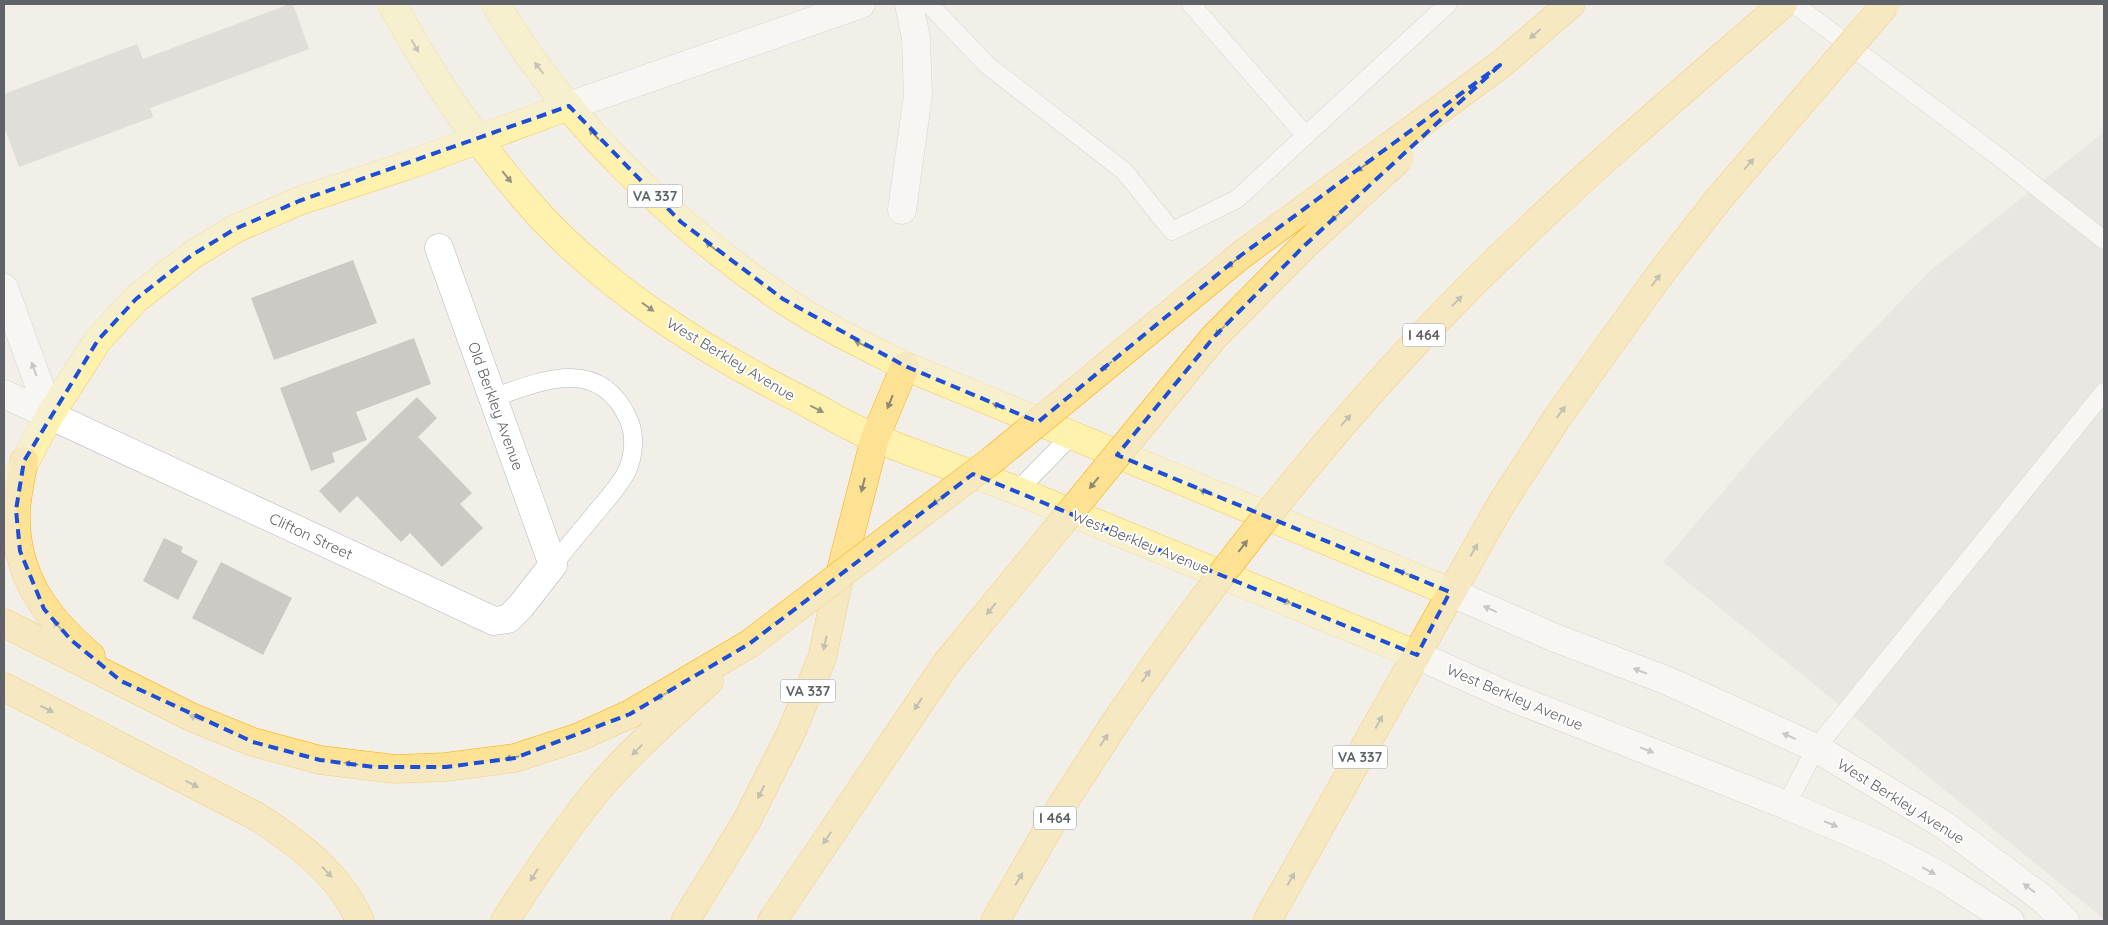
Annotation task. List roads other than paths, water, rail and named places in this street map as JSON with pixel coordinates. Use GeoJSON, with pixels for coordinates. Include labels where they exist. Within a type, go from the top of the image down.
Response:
{"type":"FeatureCollection","features":[{"type":"Feature","properties":{"kind":"highway"},"geometry":{"type":"LineString","coordinates":[[772,921],[946,664],[1214,337],[1304,246],[1500,65],[1571,4]]}},
{"type":"Feature","properties":{"kind":"highway","name":"I 464"},"geometry":{"type":"LineString","coordinates":[[995,921],[1062,805],[1119,717],[1190,614],[1284,494],[1401,358],[1500,257],[1620,144],[1784,4]]}},
{"type":"Feature","properties":{"kind":"highway"},"geometry":{"type":"LineString","coordinates":[[1450,592],[1500,506],[1557,418],[1661,273],[1717,201],[1886,4]]}},
{"type":"Feature","properties":{"kind":"highway"},"geometry":{"type":"LineString","coordinates":[[505,921],[540,866],[596,792],[647,738],[749,644],[991,461],[1240,256],[1500,65]]}},
{"type":"Feature","properties":{"kind":"highway"},"geometry":{"type":"LineString","coordinates":[[875,438],[905,366]]}},
{"type":"Feature","properties":{"kind":"highway","name":"VA 337"},"geometry":{"type":"LineString","coordinates":[[685,921],[746,822],[791,733],[822,658],[840,574],[875,438]]}},
{"type":"Feature","properties":{"kind":"highway"},"geometry":{"type":"LineString","coordinates":[[24,461],[16,510],[17,531],[25,570],[34,591],[57,625],[121,681]]}},
{"type":"Feature","properties":{"kind":"highway","name":"VA 337"},"geometry":{"type":"LineString","coordinates":[[1267,921],[1417,655],[1450,592]]}},
{"type":"Feature","properties":{"kind":"highway"},"geometry":{"type":"LineString","coordinates":[[4,624],[191,717],[253,742],[310,758],[395,769],[446,767],[515,758],[579,737],[630,714],[749,644]]}},
{"type":"Feature","properties":{"kind":"highway"},"geometry":{"type":"LineString","coordinates":[[4,687],[256,816],[294,840],[330,873],[357,913],[360,921]]}},
{"type":"Feature","properties":{"kind":"main road","name":"West Berkley Avenue"},"geometry":{"type":"LineString","coordinates":[[392,4],[422,58],[476,139],[527,201],[559,235],[608,278],[665,320],[759,379],[875,438],[1018,491],[1417,655]]}},
{"type":"Feature","properties":{"kind":"main road","name":"West Berkley Avenue"},"geometry":{"type":"LineString","coordinates":[[496,4],[514,36],[569,106],[608,150],[680,222],[728,261],[783,299],[905,366],[1450,592]]}},
{"type":"Feature","properties":{"kind":"main road"},"geometry":{"type":"LineString","coordinates":[[4,502],[50,415],[98,340],[136,299],[192,255],[234,229],[299,202],[406,166],[569,106]]}},
{"type":"Feature","properties":{"kind":"street"},"geometry":{"type":"LineString","coordinates":[[569,106],[862,4]]}},
{"type":"Feature","properties":{"kind":"street"},"geometry":{"type":"LineString","coordinates":[[902,210],[918,95],[916,38],[909,4]]}},
{"type":"Feature","properties":{"kind":"street","name":"Old Berkley Avenue"},"geometry":{"type":"LineString","coordinates":[[439,248],[553,565]]}},
{"type":"Feature","properties":{"kind":"street"},"geometry":{"type":"LineString","coordinates":[[4,288],[50,415]]}},
{"type":"Feature","properties":{"kind":"street","name":"Clifton Street"},"geometry":{"type":"LineString","coordinates":[[4,394],[494,621],[508,619],[521,606],[553,565]]}},
{"type":"Feature","properties":{"kind":"street","name":"West Berkley Avenue"},"geometry":{"type":"LineString","coordinates":[[1450,592],[1553,637],[1668,681],[1816,748],[1944,825],[2044,899],[2065,921]]}},
{"type":"Feature","properties":{"kind":"street","name":"West Berkley Avenue"},"geometry":{"type":"LineString","coordinates":[[1417,655],[1514,698],[1786,805],[1886,848],[1942,877],[2010,921]]}},
{"type":"Feature","properties":{"kind":"lane"},"geometry":{"type":"LineString","coordinates":[[929,4],[987,65],[1124,171],[1172,231],[1237,199],[1448,4]]}},
{"type":"Feature","properties":{"kind":"lane"},"geometry":{"type":"LineString","coordinates":[[1191,4],[1306,136]]}},
{"type":"Feature","properties":{"kind":"lane"},"geometry":{"type":"LineString","coordinates":[[1794,4],[1995,154],[2104,240]]}},
{"type":"Feature","properties":{"kind":"lane"},"geometry":{"type":"LineString","coordinates":[[492,398],[536,382],[554,378],[588,380],[603,386],[615,398],[631,424],[632,453],[626,472],[615,489],[553,565]]}},
{"type":"Feature","properties":{"kind":"lane"},"geometry":{"type":"LineString","coordinates":[[1786,805],[1816,748],[2104,392]]}},
{"type":"Feature","properties":{"kind":"lane"},"geometry":{"type":"LineString","coordinates":[[1018,491],[1071,436]]}}]}
